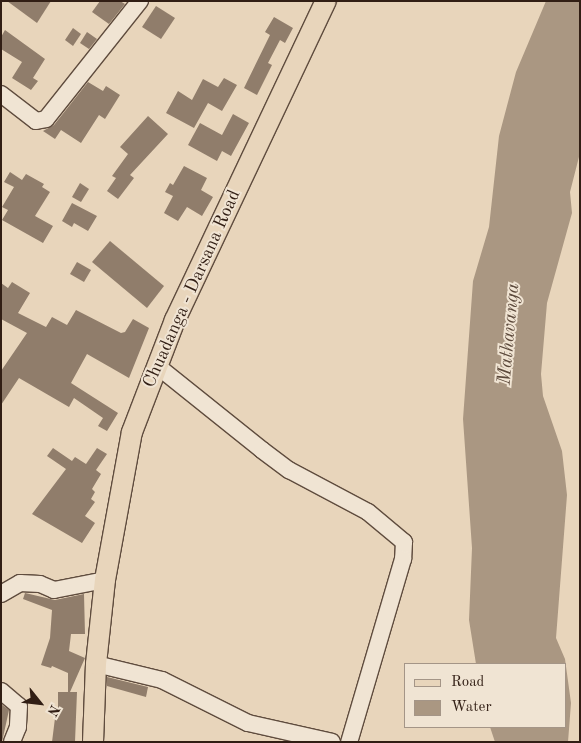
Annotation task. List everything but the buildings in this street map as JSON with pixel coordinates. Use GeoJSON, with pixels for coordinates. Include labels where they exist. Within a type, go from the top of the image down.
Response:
{"type":"FeatureCollection","features":[{"type":"Feature","properties":{"kind":"main road","name":"Chuadanga - Darsana Road"},"geometry":{"type":"LineString","coordinates":[[93,742],[96,664],[105,580],[132,432],[156,365],[326,1]]}},
{"type":"Feature","properties":{"kind":"street"},"geometry":{"type":"LineString","coordinates":[[1,94],[36,121],[46,119],[140,1]]}},
{"type":"Feature","properties":{"kind":"street"},"geometry":{"type":"LineString","coordinates":[[156,365],[289,470],[368,512],[404,542],[403,559],[349,742]]}},
{"type":"Feature","properties":{"kind":"street"},"geometry":{"type":"LineString","coordinates":[[1,594],[20,583],[40,584],[54,590],[105,580]]}},
{"type":"Feature","properties":{"kind":"street"},"geometry":{"type":"LineString","coordinates":[[96,664],[162,680],[248,723],[332,742]]}},
{"type":"Feature","properties":{"kind":"street"},"geometry":{"type":"LineString","coordinates":[[1,691],[15,699],[20,711],[12,742]]}},
{"type":"Feature","properties":{"kind":"water","name":"Mathavanga"},"geometry":{"type":"Polygon","coordinates":[[[546,1],[580,1],[580,153],[570,192],[572,213],[547,303],[541,374],[543,396],[562,451],[567,495],[556,638],[566,663],[476,663],[469,620],[472,548],[463,419],[473,281],[489,227],[499,136],[516,72],[546,1]]]}},
{"type":"Feature","properties":{"kind":"water"},"geometry":{"type":"Polygon","coordinates":[[[566,666],[571,703],[568,742],[495,742],[490,728],[566,728],[566,666]]]}}]}
